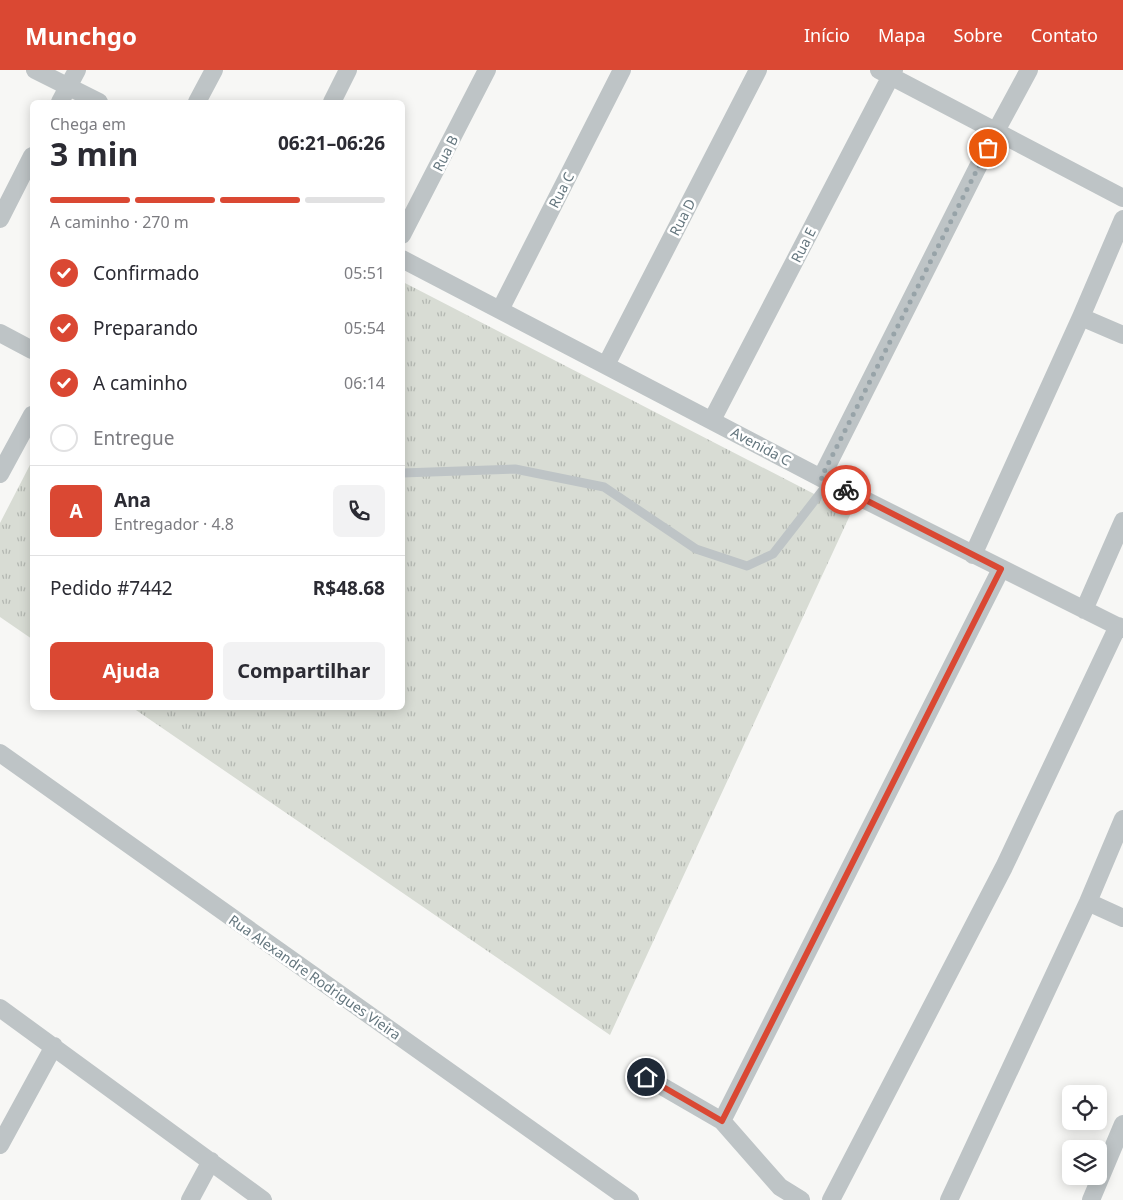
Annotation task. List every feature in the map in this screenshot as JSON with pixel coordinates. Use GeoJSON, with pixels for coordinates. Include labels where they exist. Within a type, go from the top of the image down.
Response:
{"type":"FeatureCollection","features":[{"type":"Feature","properties":{"kind":"street"},"geometry":{"type":"LineString","coordinates":[[35,70],[95,100]]}},
{"type":"Feature","properties":{"kind":"street"},"geometry":{"type":"LineString","coordinates":[[61,100],[77,70]]}},
{"type":"Feature","properties":{"kind":"street"},"geometry":{"type":"LineString","coordinates":[[198,100],[214,70]]}},
{"type":"Feature","properties":{"kind":"street"},"geometry":{"type":"LineString","coordinates":[[333,100],[348,70]]}},
{"type":"Feature","properties":{"kind":"street","name":"Rua B"},"geometry":{"type":"LineString","coordinates":[[405,229],[487,70]]}},
{"type":"Feature","properties":{"kind":"street","name":"Rua C"},"geometry":{"type":"LineString","coordinates":[[500,310],[622,70]]}},
{"type":"Feature","properties":{"kind":"street","name":"Rua D"},"geometry":{"type":"LineString","coordinates":[[606,365],[758,70]]}},
{"type":"Feature","properties":{"kind":"street"},"geometry":{"type":"LineString","coordinates":[[825,480],[996,131],[1029,70]]}},
{"type":"Feature","properties":{"kind":"street"},"geometry":{"type":"LineString","coordinates":[[888,72],[1123,198]]}},
{"type":"Feature","properties":{"kind":"street","name":"Rua E"},"geometry":{"type":"LineString","coordinates":[[712,420],[888,72]]}},
{"type":"Feature","properties":{"kind":"street"},"geometry":{"type":"LineString","coordinates":[[0,219],[30,160]]}},
{"type":"Feature","properties":{"kind":"street"},"geometry":{"type":"LineString","coordinates":[[972,554],[1081,317],[1123,219]]}},
{"type":"Feature","properties":{"kind":"street","name":"Avenida C"},"geometry":{"type":"LineString","coordinates":[[405,261],[825,480],[1120,627]]}},
{"type":"Feature","properties":{"kind":"street"},"geometry":{"type":"LineString","coordinates":[[1081,317],[1123,335]]}},
{"type":"Feature","properties":{"kind":"street"},"geometry":{"type":"LineString","coordinates":[[0,333],[30,349]]}},
{"type":"Feature","properties":{"kind":"street"},"geometry":{"type":"LineString","coordinates":[[0,474],[30,419]]}},
{"type":"Feature","properties":{"kind":"street"},"geometry":{"type":"LineString","coordinates":[[1084,610],[1123,521]]}},
{"type":"Feature","properties":{"kind":"street"},"geometry":{"type":"LineString","coordinates":[[722,1121],[1001,569]]}},
{"type":"Feature","properties":{"kind":"street"},"geometry":{"type":"LineString","coordinates":[[831,1200],[1004,867],[1120,627]]}},
{"type":"Feature","properties":{"kind":"street","name":"Rua Alexandre Rodrigues Vieira"},"geometry":{"type":"LineString","coordinates":[[0,753],[630,1200]]}},
{"type":"Feature","properties":{"kind":"street"},"geometry":{"type":"LineString","coordinates":[[949,1200],[1088,902],[1123,819]]}},
{"type":"Feature","properties":{"kind":"street"},"geometry":{"type":"LineString","coordinates":[[1088,902],[1123,918]]}},
{"type":"Feature","properties":{"kind":"street"},"geometry":{"type":"LineString","coordinates":[[0,1008],[263,1200]]}},
{"type":"Feature","properties":{"kind":"street"},"geometry":{"type":"LineString","coordinates":[[0,1145],[54,1046]]}},
{"type":"Feature","properties":{"kind":"street"},"geometry":{"type":"LineString","coordinates":[[646,1077],[722,1121],[780,1187],[801,1200]]}},
{"type":"Feature","properties":{"kind":"street"},"geometry":{"type":"LineString","coordinates":[[1091,1200],[1123,1124]]}},
{"type":"Feature","properties":{"kind":"street"},"geometry":{"type":"LineString","coordinates":[[190,1200],[211,1161]]}},
{"type":"Feature","properties":{"kind":"lane"},"geometry":{"type":"LineString","coordinates":[[405,473],[515,469],[604,487],[696,549],[747,566],[773,554],[825,480]]}},
{"type":"Feature","properties":{"kind":"green space"},"geometry":{"type":"Polygon","coordinates":[[[405,283],[851,513],[610,1035],[136,710],[405,710],[405,283]]]}},
{"type":"Feature","properties":{"kind":"green space"},"geometry":{"type":"Polygon","coordinates":[[[30,465],[30,638],[0,617],[0,523],[30,465]]]}},
{"type":"Feature","properties":{"kind":"way so far"},"geometry":{"type":"LineString","coordinates":[[846,490],[821,478],[988,148]]}},
{"type":"Feature","properties":{"kind":"route"},"geometry":{"type":"LineString","coordinates":[[646,1077],[722,1121],[1001,569],[846,490]]}}]}
